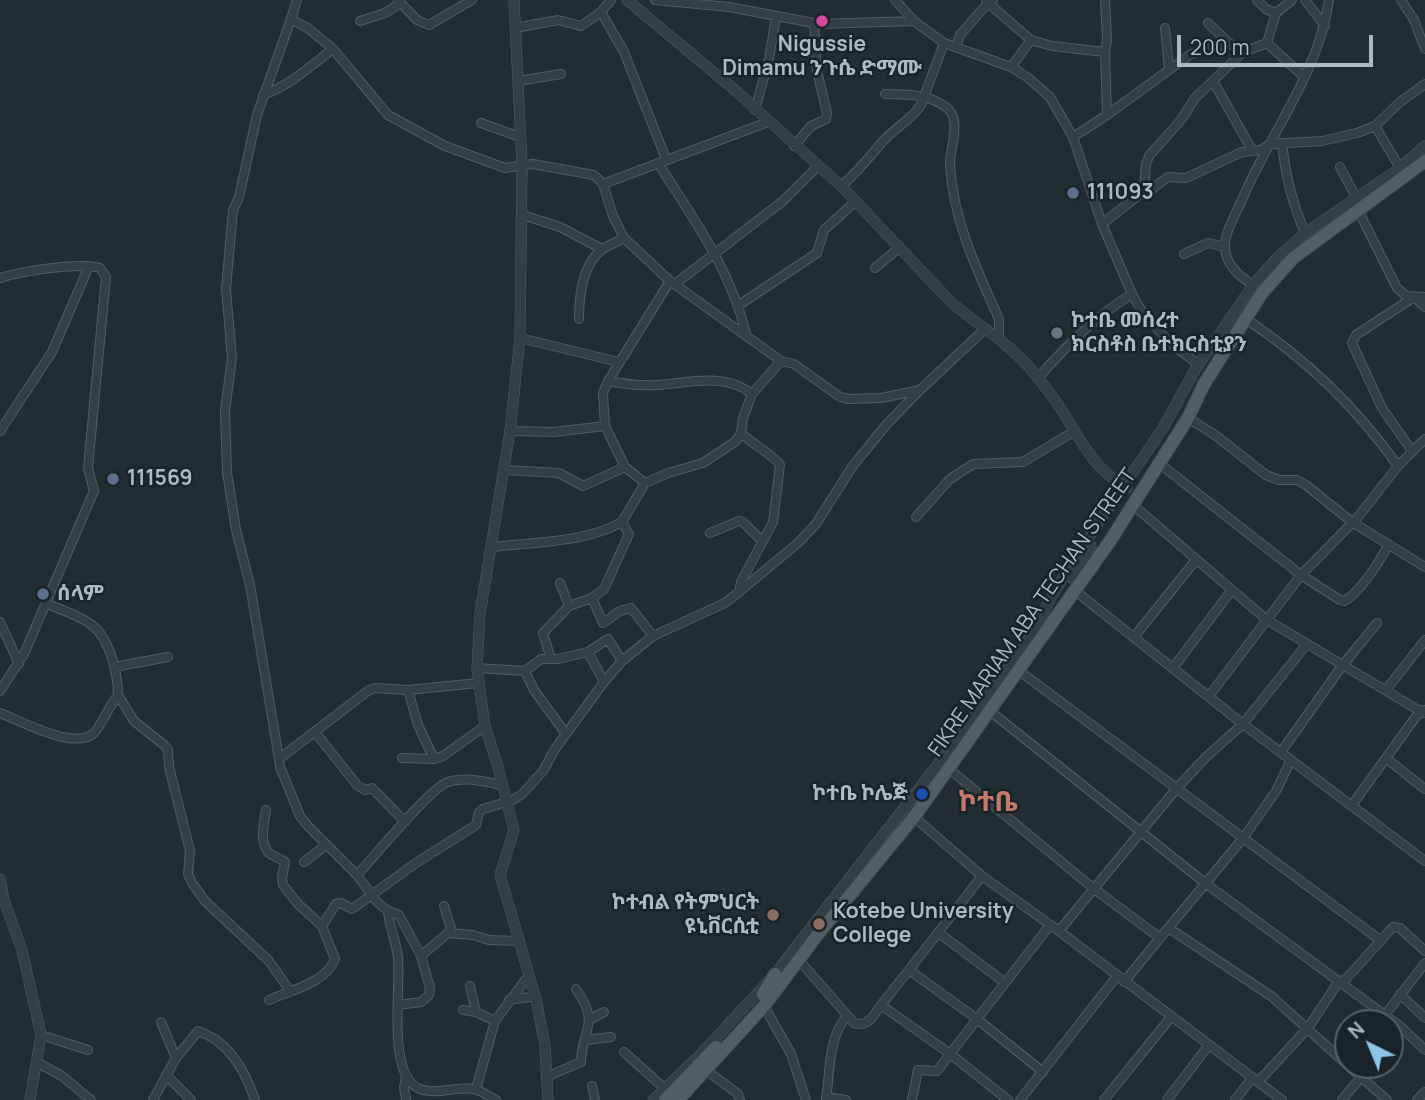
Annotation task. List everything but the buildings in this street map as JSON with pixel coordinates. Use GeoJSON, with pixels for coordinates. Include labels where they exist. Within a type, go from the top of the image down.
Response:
{"type":"FeatureCollection","features":[{"type":"Feature","properties":{"kind":"main road","name":"FIKRE MARIAM ABA TECHAN STREET"},"geometry":{"type":"LineString","coordinates":[[678,1100],[764,1006],[798,959],[914,817],[1133,505],[1188,418],[1204,384],[1262,293],[1293,258],[1357,204],[1425,161]]}},
{"type":"Feature","properties":{"kind":"main road"},"geometry":{"type":"LineString","coordinates":[[1042,619],[1043,636]]}},
{"type":"Feature","properties":{"kind":"main road"},"geometry":{"type":"LineString","coordinates":[[665,1094],[736,1027],[775,974]]}},
{"type":"Feature","properties":{"kind":"street"},"geometry":{"type":"LineString","coordinates":[[297,0],[263,95],[239,197],[233,210],[226,289],[232,358],[225,411],[228,472],[236,530],[250,585],[279,759],[300,816],[388,911],[399,915],[421,956],[430,988],[429,995],[421,1002],[398,1005]]}},
{"type":"Feature","properties":{"kind":"street"},"geometry":{"type":"LineString","coordinates":[[360,21],[385,13],[400,2],[417,20],[429,25],[472,0]]}},
{"type":"Feature","properties":{"kind":"street"},"geometry":{"type":"LineString","coordinates":[[514,0],[523,215],[520,338],[505,470],[480,614],[477,668],[485,726],[514,830],[500,875],[529,975],[543,1038],[548,1100]]}},
{"type":"Feature","properties":{"kind":"street"},"geometry":{"type":"LineString","coordinates":[[516,28],[558,20],[582,26],[601,12],[611,0]]}},
{"type":"Feature","properties":{"kind":"street"},"geometry":{"type":"LineString","coordinates":[[627,0],[736,91],[841,186],[950,301],[999,338],[1038,378],[1094,461],[1126,487]]}},
{"type":"Feature","properties":{"kind":"street"},"geometry":{"type":"LineString","coordinates":[[655,0],[729,3],[776,17],[814,23],[914,21]]}},
{"type":"Feature","properties":{"kind":"street"},"geometry":{"type":"LineString","coordinates":[[895,0],[914,21],[944,43],[1011,67],[1042,88],[1073,137],[1102,224],[1141,310],[1168,341],[1199,365]]}},
{"type":"Feature","properties":{"kind":"street"},"geometry":{"type":"LineString","coordinates":[[1105,0],[1107,115]]}},
{"type":"Feature","properties":{"kind":"street"},"geometry":{"type":"LineString","coordinates":[[1257,0],[1266,9],[1276,13]]}},
{"type":"Feature","properties":{"kind":"street"},"geometry":{"type":"LineString","coordinates":[[1266,43],[1276,13],[1292,0]]}},
{"type":"Feature","properties":{"kind":"street"},"geometry":{"type":"LineString","coordinates":[[1305,0],[1325,26]]}},
{"type":"Feature","properties":{"kind":"street"},"geometry":{"type":"LineString","coordinates":[[1253,285],[1232,268],[1227,258],[1226,237],[1249,182],[1304,77],[1325,26],[1329,0]]}},
{"type":"Feature","properties":{"kind":"street"},"geometry":{"type":"LineString","coordinates":[[1401,0],[1414,20],[1425,49]]}},
{"type":"Feature","properties":{"kind":"street"},"geometry":{"type":"LineString","coordinates":[[956,47],[960,35],[989,1],[1031,40],[1052,46],[1105,52]]}},
{"type":"Feature","properties":{"kind":"street"},"geometry":{"type":"LineString","coordinates":[[601,12],[624,52],[662,161],[715,252],[739,305],[746,334]]}},
{"type":"Feature","properties":{"kind":"street"},"geometry":{"type":"LineString","coordinates":[[755,110],[769,59],[776,17]]}},
{"type":"Feature","properties":{"kind":"street"},"geometry":{"type":"LineString","coordinates":[[291,19],[309,29],[333,50],[388,115],[445,146],[505,168],[522,164],[594,175],[603,184],[624,238],[672,283],[781,361],[794,365],[832,393],[849,399],[881,398],[920,390]]}},
{"type":"Feature","properties":{"kind":"street"},"geometry":{"type":"LineString","coordinates":[[794,146],[811,126],[826,119],[827,113],[817,71],[814,23]]}},
{"type":"Feature","properties":{"kind":"street"},"geometry":{"type":"LineString","coordinates":[[1208,23],[1228,43],[1243,52]]}},
{"type":"Feature","properties":{"kind":"street"},"geometry":{"type":"LineString","coordinates":[[1165,28],[1169,69]]}},
{"type":"Feature","properties":{"kind":"street"},"geometry":{"type":"LineString","coordinates":[[1011,67],[1031,40]]}},
{"type":"Feature","properties":{"kind":"street"},"geometry":{"type":"LineString","coordinates":[[841,186],[863,167],[890,134],[915,113],[925,95],[944,43]]}},
{"type":"Feature","properties":{"kind":"street"},"geometry":{"type":"LineString","coordinates":[[1073,137],[1191,54],[1228,43]]}},
{"type":"Feature","properties":{"kind":"street"},"geometry":{"type":"LineString","coordinates":[[1144,191],[1149,156],[1181,120],[1195,98],[1243,52],[1266,43]]}},
{"type":"Feature","properties":{"kind":"street"},"geometry":{"type":"LineString","coordinates":[[1266,43],[1304,77]]}},
{"type":"Feature","properties":{"kind":"street"},"geometry":{"type":"LineString","coordinates":[[263,95],[295,80],[333,50]]}},
{"type":"Feature","properties":{"kind":"street"},"geometry":{"type":"LineString","coordinates":[[518,81],[561,74]]}},
{"type":"Feature","properties":{"kind":"street"},"geometry":{"type":"LineString","coordinates":[[1213,81],[1252,150]]}},
{"type":"Feature","properties":{"kind":"street"},"geometry":{"type":"LineString","coordinates":[[1102,224],[1144,191],[1149,191],[1167,177],[1186,178],[1242,152],[1261,150],[1270,144],[1338,138],[1375,126],[1400,102],[1425,84]]}},
{"type":"Feature","properties":{"kind":"street"},"geometry":{"type":"LineString","coordinates":[[885,94],[925,95],[947,108],[953,116],[950,162],[960,227],[999,320],[999,338]]}},
{"type":"Feature","properties":{"kind":"street"},"geometry":{"type":"LineString","coordinates":[[603,184],[768,122]]}},
{"type":"Feature","properties":{"kind":"street"},"geometry":{"type":"LineString","coordinates":[[481,123],[520,137]]}},
{"type":"Feature","properties":{"kind":"street"},"geometry":{"type":"LineString","coordinates":[[1375,126],[1400,168]]}},
{"type":"Feature","properties":{"kind":"street"},"geometry":{"type":"LineString","coordinates":[[1282,144],[1284,168],[1305,233]]}},
{"type":"Feature","properties":{"kind":"street"},"geometry":{"type":"LineString","coordinates":[[775,974],[967,727],[1023,649],[1163,428],[1199,365],[1253,285],[1278,257],[1305,233],[1357,204],[1425,146]]}},
{"type":"Feature","properties":{"kind":"street"},"geometry":{"type":"LineString","coordinates":[[645,483],[625,467],[605,426],[603,393],[608,381],[672,283],[783,201],[818,166]]}},
{"type":"Feature","properties":{"kind":"street"},"geometry":{"type":"LineString","coordinates":[[1340,167],[1397,288],[1406,296],[1425,297]]}},
{"type":"Feature","properties":{"kind":"street"},"geometry":{"type":"LineString","coordinates":[[739,305],[817,253],[824,230],[856,201]]}},
{"type":"Feature","properties":{"kind":"street"},"geometry":{"type":"LineString","coordinates":[[523,215],[560,227],[602,249]]}},
{"type":"Feature","properties":{"kind":"street"},"geometry":{"type":"LineString","coordinates":[[579,319],[579,302],[584,279],[602,249],[624,238]]}},
{"type":"Feature","properties":{"kind":"street"},"geometry":{"type":"LineString","coordinates":[[1184,254],[1208,243],[1225,247]]}},
{"type":"Feature","properties":{"kind":"street"},"geometry":{"type":"LineString","coordinates":[[876,268],[900,247]]}},
{"type":"Feature","properties":{"kind":"street"},"geometry":{"type":"LineString","coordinates":[[0,278],[48,269],[89,266],[100,268],[106,277],[88,468],[94,491],[19,664],[0,691]]}},
{"type":"Feature","properties":{"kind":"street"},"geometry":{"type":"LineString","coordinates":[[0,431],[52,352],[89,266]]}},
{"type":"Feature","properties":{"kind":"street"},"geometry":{"type":"LineString","coordinates":[[1038,378],[1074,337],[1096,318],[1132,294]]}},
{"type":"Feature","properties":{"kind":"street"},"geometry":{"type":"LineString","coordinates":[[1414,297],[1425,307]]}},
{"type":"Feature","properties":{"kind":"street"},"geometry":{"type":"LineString","coordinates":[[1412,451],[1382,408],[1352,344],[1356,335],[1414,297]]}},
{"type":"Feature","properties":{"kind":"street"},"geometry":{"type":"LineString","coordinates":[[1246,320],[1282,343],[1339,393],[1358,413],[1398,466]]}},
{"type":"Feature","properties":{"kind":"street"},"geometry":{"type":"LineString","coordinates":[[322,926],[338,902],[352,909],[371,893],[476,825],[479,812],[519,797],[543,771],[566,734],[622,661],[653,636],[725,603],[798,543],[816,524],[852,467],[886,425],[985,329]]}},
{"type":"Feature","properties":{"kind":"street"},"geometry":{"type":"LineString","coordinates":[[520,338],[619,362]]}},
{"type":"Feature","properties":{"kind":"street"},"geometry":{"type":"LineString","coordinates":[[492,547],[584,536],[607,531],[622,522],[645,483],[703,463],[729,447],[741,433],[743,418],[752,394],[781,361]]}},
{"type":"Feature","properties":{"kind":"street"},"geometry":{"type":"LineString","coordinates":[[608,381],[630,385],[657,385],[705,380],[731,384],[752,394]]}},
{"type":"Feature","properties":{"kind":"street"},"geometry":{"type":"LineString","coordinates":[[1188,418],[1215,435],[1266,475],[1279,480],[1297,480],[1322,496],[1352,522],[1425,568]]}},
{"type":"Feature","properties":{"kind":"street"},"geometry":{"type":"LineString","coordinates":[[510,430],[554,432],[605,426]]}},
{"type":"Feature","properties":{"kind":"street"},"geometry":{"type":"LineString","coordinates":[[916,517],[950,479],[973,464],[1023,462],[1073,432]]}},
{"type":"Feature","properties":{"kind":"street"},"geometry":{"type":"LineString","coordinates":[[739,592],[741,582],[773,522],[780,465],[776,458],[760,450],[741,433]]}},
{"type":"Feature","properties":{"kind":"street"},"geometry":{"type":"LineString","coordinates":[[1209,696],[1301,575],[1425,439]]}},
{"type":"Feature","properties":{"kind":"street"},"geometry":{"type":"LineString","coordinates":[[1160,464],[1301,575],[1344,601],[1350,598],[1374,570],[1388,546]]}},
{"type":"Feature","properties":{"kind":"street"},"geometry":{"type":"LineString","coordinates":[[505,470],[559,473],[583,486],[625,467]]}},
{"type":"Feature","properties":{"kind":"street"},"geometry":{"type":"LineString","coordinates":[[1133,505],[1195,561],[1267,620],[1423,712],[1352,805]]}},
{"type":"Feature","properties":{"kind":"street"},"geometry":{"type":"LineString","coordinates":[[710,533],[739,521],[762,541]]}},
{"type":"Feature","properties":{"kind":"street"},"geometry":{"type":"LineString","coordinates":[[551,659],[543,633],[569,606],[592,598],[604,589],[627,542],[629,534],[622,522]]}},
{"type":"Feature","properties":{"kind":"street"},"geometry":{"type":"LineString","coordinates":[[1134,637],[1195,561]]}},
{"type":"Feature","properties":{"kind":"street"},"geometry":{"type":"LineString","coordinates":[[560,583],[569,606]]}},
{"type":"Feature","properties":{"kind":"street"},"geometry":{"type":"LineString","coordinates":[[1074,590],[1243,724],[1422,858],[1425,848]]}},
{"type":"Feature","properties":{"kind":"street"},"geometry":{"type":"LineString","coordinates":[[1172,668],[1231,591]]}},
{"type":"Feature","properties":{"kind":"street"},"geometry":{"type":"LineString","coordinates":[[592,598],[608,639],[622,661]]}},
{"type":"Feature","properties":{"kind":"street"},"geometry":{"type":"LineString","coordinates":[[47,604],[92,625],[101,635],[114,667],[118,695],[134,721],[168,750],[169,767],[190,851],[188,874],[192,883],[205,901],[269,961],[290,990]]}},
{"type":"Feature","properties":{"kind":"street"},"geometry":{"type":"LineString","coordinates":[[603,623],[620,611],[631,608],[653,636]]}},
{"type":"Feature","properties":{"kind":"street"},"geometry":{"type":"LineString","coordinates":[[0,622],[2,634],[19,664]]}},
{"type":"Feature","properties":{"kind":"street"},"geometry":{"type":"LineString","coordinates":[[1281,752],[1342,666],[1377,623]]}},
{"type":"Feature","properties":{"kind":"street"},"geometry":{"type":"LineString","coordinates":[[477,668],[525,671],[541,659],[587,652],[608,639]]}},
{"type":"Feature","properties":{"kind":"street"},"geometry":{"type":"LineString","coordinates":[[1386,690],[1425,640]]}},
{"type":"Feature","properties":{"kind":"street"},"geometry":{"type":"LineString","coordinates":[[1059,931],[1177,788],[1243,724],[1307,645]]}},
{"type":"Feature","properties":{"kind":"street"},"geometry":{"type":"LineString","coordinates":[[587,652],[604,682]]}},
{"type":"Feature","properties":{"kind":"street"},"geometry":{"type":"LineString","coordinates":[[114,667],[168,657]]}},
{"type":"Feature","properties":{"kind":"street"},"geometry":{"type":"LineString","coordinates":[[1018,670],[1380,940]]}},
{"type":"Feature","properties":{"kind":"street"},"geometry":{"type":"LineString","coordinates":[[525,671],[534,690],[566,734]]}},
{"type":"Feature","properties":{"kind":"street"},"geometry":{"type":"LineString","coordinates":[[279,759],[369,690],[408,690],[478,683]]}},
{"type":"Feature","properties":{"kind":"street"},"geometry":{"type":"LineString","coordinates":[[408,690],[413,711],[434,759]]}},
{"type":"Feature","properties":{"kind":"street"},"geometry":{"type":"LineString","coordinates":[[0,713],[61,738],[86,737],[97,730],[118,695]]}},
{"type":"Feature","properties":{"kind":"street"},"geometry":{"type":"LineString","coordinates":[[990,711],[1205,883],[1377,1009]]}},
{"type":"Feature","properties":{"kind":"street"},"geometry":{"type":"LineString","coordinates":[[402,758],[434,759],[452,750],[485,726]]}},
{"type":"Feature","properties":{"kind":"street"},"geometry":{"type":"LineString","coordinates":[[315,732],[357,785],[365,790],[372,788],[405,822]]}},
{"type":"Feature","properties":{"kind":"street"},"geometry":{"type":"LineString","coordinates":[[1387,759],[1425,789]]}},
{"type":"Feature","properties":{"kind":"street"},"geometry":{"type":"LineString","coordinates":[[1020,1100],[1121,979],[1170,929],[1244,837],[1276,791],[1291,760]]}},
{"type":"Feature","properties":{"kind":"street"},"geometry":{"type":"LineString","coordinates":[[948,768],[1093,888],[1160,938]]}},
{"type":"Feature","properties":{"kind":"street"},"geometry":{"type":"LineString","coordinates":[[357,875],[445,783],[468,780],[502,785]]}},
{"type":"Feature","properties":{"kind":"street"},"geometry":{"type":"LineString","coordinates":[[265,810],[264,844],[269,853],[285,862],[283,885],[298,904],[322,926],[335,959],[316,980],[269,1000]]}},
{"type":"Feature","properties":{"kind":"street"},"geometry":{"type":"LineString","coordinates":[[914,817],[982,876],[1282,1100]]}},
{"type":"Feature","properties":{"kind":"street"},"geometry":{"type":"LineString","coordinates":[[304,862],[326,845]]}},
{"type":"Feature","properties":{"kind":"street"},"geometry":{"type":"LineString","coordinates":[[798,959],[854,1023],[866,1024],[982,876]]}},
{"type":"Feature","properties":{"kind":"street"},"geometry":{"type":"LineString","coordinates":[[0,879],[22,950],[41,1035],[30,1100]]}},
{"type":"Feature","properties":{"kind":"street"},"geometry":{"type":"LineString","coordinates":[[444,906],[452,932]]}},
{"type":"Feature","properties":{"kind":"street"},"geometry":{"type":"LineString","coordinates":[[388,911],[398,961],[400,1051],[406,1077],[406,1100]]}},
{"type":"Feature","properties":{"kind":"street"},"geometry":{"type":"LineString","coordinates":[[912,1100],[918,1070],[937,1071],[1050,925]]}},
{"type":"Feature","properties":{"kind":"street"},"geometry":{"type":"LineString","coordinates":[[1235,1100],[1308,1028],[1339,981],[1345,980],[1393,927],[1397,926],[1425,951]]}},
{"type":"Feature","properties":{"kind":"street"},"geometry":{"type":"LineString","coordinates":[[1170,929],[1271,996],[1334,1052]]}},
{"type":"Feature","properties":{"kind":"street"},"geometry":{"type":"LineString","coordinates":[[421,956],[452,932],[489,940],[520,942]]}},
{"type":"Feature","properties":{"kind":"street"},"geometry":{"type":"LineString","coordinates":[[939,933],[1004,982]]}},
{"type":"Feature","properties":{"kind":"street"},"geometry":{"type":"LineString","coordinates":[[1389,1009],[1425,962]]}},
{"type":"Feature","properties":{"kind":"street"},"geometry":{"type":"LineString","coordinates":[[909,970],[1043,1072]]}},
{"type":"Feature","properties":{"kind":"street"},"geometry":{"type":"LineString","coordinates":[[475,1089],[495,1021],[529,975]]}},
{"type":"Feature","properties":{"kind":"street"},"geometry":{"type":"LineString","coordinates":[[470,986],[476,1012]]}},
{"type":"Feature","properties":{"kind":"street"},"geometry":{"type":"LineString","coordinates":[[546,1077],[581,1062],[589,1020],[584,1001],[576,989]]}},
{"type":"Feature","properties":{"kind":"street"},"geometry":{"type":"LineString","coordinates":[[1400,994],[1425,1018]]}},
{"type":"Feature","properties":{"kind":"street"},"geometry":{"type":"LineString","coordinates":[[509,1000],[530,997]]}},
{"type":"Feature","properties":{"kind":"street"},"geometry":{"type":"LineString","coordinates":[[881,1005],[1009,1100]]}},
{"type":"Feature","properties":{"kind":"street"},"geometry":{"type":"LineString","coordinates":[[764,1006],[791,1054],[806,1100]]}},
{"type":"Feature","properties":{"kind":"street"},"geometry":{"type":"LineString","coordinates":[[463,1010],[476,1012],[495,1021]]}},
{"type":"Feature","properties":{"kind":"street"},"geometry":{"type":"LineString","coordinates":[[589,1020],[604,1012]]}},
{"type":"Feature","properties":{"kind":"street"},"geometry":{"type":"LineString","coordinates":[[846,1100],[826,1098],[835,1037],[847,1016]]}},
{"type":"Feature","properties":{"kind":"street"},"geometry":{"type":"LineString","coordinates":[[1104,1100],[1171,1017]]}},
{"type":"Feature","properties":{"kind":"street"},"geometry":{"type":"LineString","coordinates":[[161,1022],[176,1058]]}},
{"type":"Feature","properties":{"kind":"street"},"geometry":{"type":"LineString","coordinates":[[152,1100],[176,1058],[198,1031],[215,1038],[237,1061],[255,1100]]}},
{"type":"Feature","properties":{"kind":"street"},"geometry":{"type":"LineString","coordinates":[[1404,1032],[1425,1050]]}},
{"type":"Feature","properties":{"kind":"street"},"geometry":{"type":"LineString","coordinates":[[41,1035],[88,1050]]}},
{"type":"Feature","properties":{"kind":"street"},"geometry":{"type":"LineString","coordinates":[[586,1040],[611,1037]]}},
{"type":"Feature","properties":{"kind":"street"},"geometry":{"type":"LineString","coordinates":[[1167,1100],[1208,1046]]}},
{"type":"Feature","properties":{"kind":"street"},"geometry":{"type":"LineString","coordinates":[[624,1052],[665,1094],[653,1100]]}},
{"type":"Feature","properties":{"kind":"street"},"geometry":{"type":"LineString","coordinates":[[38,1063],[62,1076],[91,1100]]}},
{"type":"Feature","properties":{"kind":"street"},"geometry":{"type":"LineString","coordinates":[[706,1070],[738,1094],[740,1100]]}},
{"type":"Feature","properties":{"kind":"street"},"geometry":{"type":"LineString","coordinates":[[166,1075],[191,1100]]}},
{"type":"Feature","properties":{"kind":"street"},"geometry":{"type":"LineString","coordinates":[[406,1077],[414,1085],[430,1091],[475,1089],[496,1100]]}},
{"type":"Feature","properties":{"kind":"street"},"geometry":{"type":"LineString","coordinates":[[1342,1100],[1359,1079]]}},
{"type":"Feature","properties":{"kind":"street"},"geometry":{"type":"LineString","coordinates":[[1363,1079],[1387,1100]]}},
{"type":"Feature","properties":{"kind":"street"},"geometry":{"type":"LineString","coordinates":[[592,1086],[595,1100]]}},
{"type":"Feature","properties":{"kind":"street"},"geometry":{"type":"LineString","coordinates":[[1417,1100],[1425,1092]]}},
{"type":"Feature","properties":{"kind":"place","name":"Nigussie Dimamu ንጉሴ ድማሙ"},"geometry":{"type":"Point","coordinates":[822,21]}},
{"type":"Feature","properties":{"kind":"place","name":"111093"},"geometry":{"type":"Point","coordinates":[1073,193]}},
{"type":"Feature","properties":{"kind":"place","name":"ኮተቤ መሰረተ ክርስቶስ ቤተክርስቲያን"},"geometry":{"type":"Point","coordinates":[1057,333]}},
{"type":"Feature","properties":{"kind":"place","name":"111569"},"geometry":{"type":"Point","coordinates":[113,479]}},
{"type":"Feature","properties":{"kind":"place","name":"ሰላም"},"geometry":{"type":"Point","coordinates":[43,594]}},
{"type":"Feature","properties":{"kind":"place","name":"ኮተቤ ኮሌጅ"},"geometry":{"type":"Point","coordinates":[922,794]}},
{"type":"Feature","properties":{"kind":"place","name":"ኮተብል የትምህርት ዩኒቨርሲቲ"},"geometry":{"type":"Point","coordinates":[773,915]}},
{"type":"Feature","properties":{"kind":"place","name":"Kotebe University College"},"geometry":{"type":"Point","coordinates":[819,924]}},
{"type":"Feature","properties":{"kind":"district","name":"ኮተቤ"},"geometry":{"type":"Point","coordinates":[988,803]}}]}
